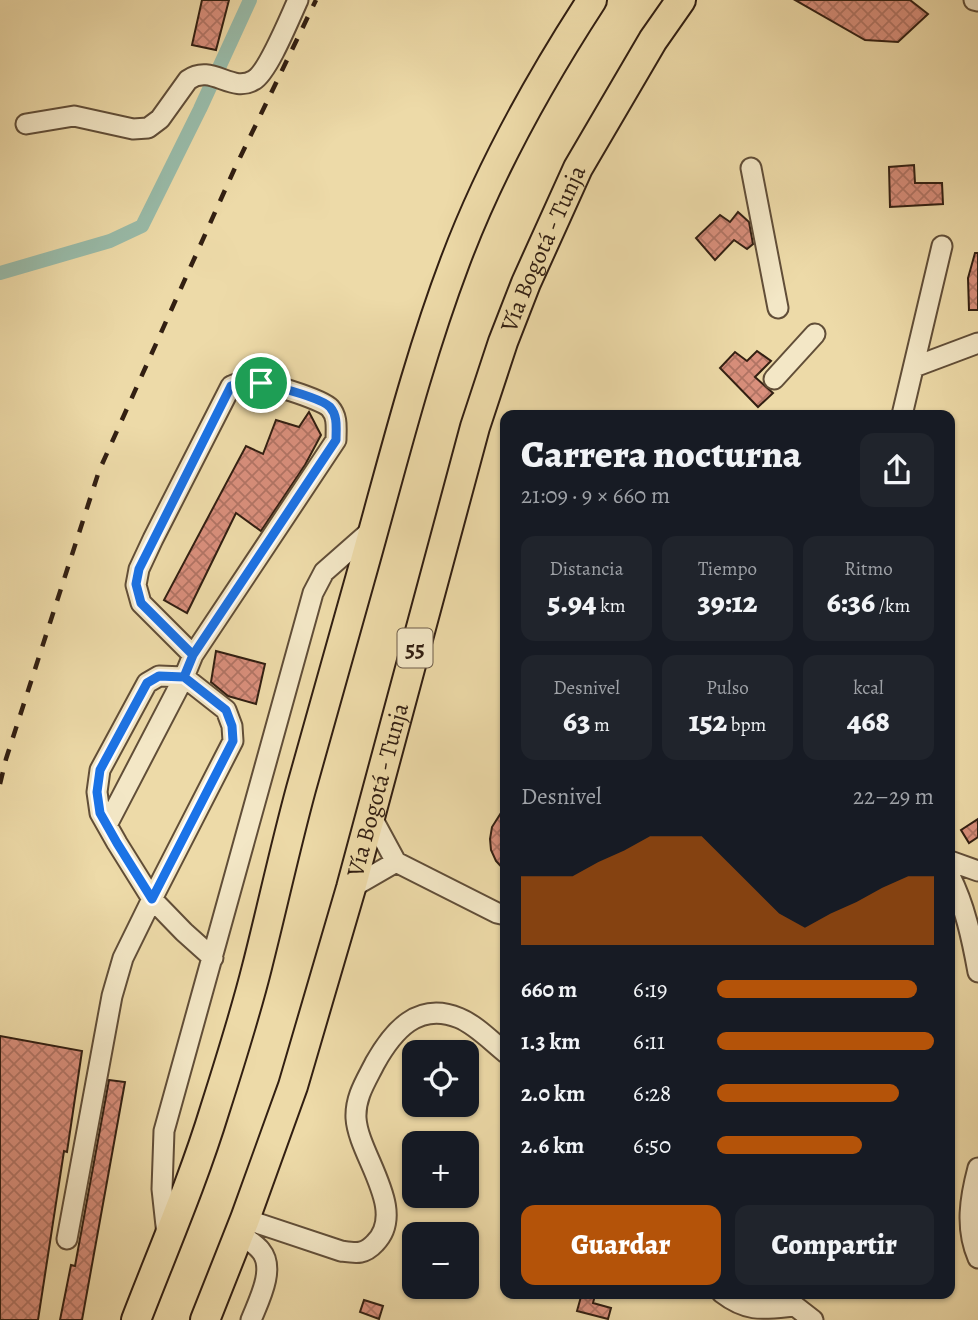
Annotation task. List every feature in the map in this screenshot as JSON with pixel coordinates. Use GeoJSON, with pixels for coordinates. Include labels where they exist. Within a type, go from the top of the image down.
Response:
{"type":"FeatureCollection","features":[{"type":"Feature","properties":{"kind":"highway"},"geometry":{"type":"LineString","coordinates":[[135,1320],[193,1175],[256,972],[300,791],[428,339],[476,211],[527,107],[556,55],[592,0]]}},
{"type":"Feature","properties":{"kind":"highway","name":"Vía Bogotá - Tunja"},"geometry":{"type":"LineString","coordinates":[[205,1320],[293,1087],[351,888],[475,427],[503,342],[526,283],[578,167],[653,40],[681,0]]}},
{"type":"Feature","properties":{"kind":"street"},"geometry":{"type":"LineString","coordinates":[[26,124],[74,116],[134,129],[148,128],[160,119],[188,80],[200,74],[240,85],[256,80],[266,67],[298,0]]}},
{"type":"Feature","properties":{"kind":"street"},"geometry":{"type":"LineString","coordinates":[[751,167],[778,308]]}},
{"type":"Feature","properties":{"kind":"street"},"geometry":{"type":"LineString","coordinates":[[903,410],[942,246]]}},
{"type":"Feature","properties":{"kind":"street"},"geometry":{"type":"LineString","coordinates":[[774,379],[815,334]]}},
{"type":"Feature","properties":{"kind":"street"},"geometry":{"type":"LineString","coordinates":[[914,367],[978,344]]}},
{"type":"Feature","properties":{"kind":"street"},"geometry":{"type":"LineString","coordinates":[[107,825],[193,655],[336,440],[335,415],[328,405],[261,383],[246,381],[231,386],[153,539],[139,569],[136,584],[141,603],[193,655]]}},
{"type":"Feature","properties":{"kind":"street"},"geometry":{"type":"LineString","coordinates":[[167,1241],[162,1189],[164,1131],[313,593],[324,572],[375,527]]}},
{"type":"Feature","properties":{"kind":"street"},"geometry":{"type":"LineString","coordinates":[[67,1239],[112,996],[123,958],[152,899],[233,741],[232,726],[226,710],[184,677],[159,676],[147,683],[100,770],[97,792],[100,813],[152,899],[213,958]]}},
{"type":"Feature","properties":{"kind":"street"},"geometry":{"type":"LineString","coordinates":[[370,814],[396,862],[500,914]]}},
{"type":"Feature","properties":{"kind":"street"},"geometry":{"type":"LineString","coordinates":[[351,888],[396,862]]}},
{"type":"Feature","properties":{"kind":"street"},"geometry":{"type":"LineString","coordinates":[[955,863],[978,871]]}},
{"type":"Feature","properties":{"kind":"street"},"geometry":{"type":"LineString","coordinates":[[955,886],[974,945],[978,972]]}},
{"type":"Feature","properties":{"kind":"street"},"geometry":{"type":"LineString","coordinates":[[242,1226],[358,1254],[371,1248],[381,1237],[385,1222],[385,1199],[361,1141],[356,1118],[359,1094],[387,1042],[405,1023],[419,1015],[442,1014],[460,1018],[500,1048]]}},
{"type":"Feature","properties":{"kind":"street"},"geometry":{"type":"LineString","coordinates":[[978,1168],[970,1207],[970,1230],[978,1258]]}},
{"type":"Feature","properties":{"kind":"street"},"geometry":{"type":"LineString","coordinates":[[242,1226],[262,1252],[266,1265],[266,1281],[251,1320]]}},
{"type":"Feature","properties":{"kind":"street"},"geometry":{"type":"LineString","coordinates":[[729,1299],[753,1309],[795,1306],[813,1320]]}},
{"type":"Feature","properties":{"kind":"building"},"geometry":{"type":"Polygon","coordinates":[[[202,0],[229,0],[216,50],[192,45],[202,0]]]}},
{"type":"Feature","properties":{"kind":"building"},"geometry":{"type":"Polygon","coordinates":[[[795,0],[910,0],[928,14],[898,42],[865,40],[795,0]]]}},
{"type":"Feature","properties":{"kind":"building"},"geometry":{"type":"Polygon","coordinates":[[[914,165],[915,183],[942,183],[943,204],[890,207],[889,167],[914,165]]]}},
{"type":"Feature","properties":{"kind":"building"},"geometry":{"type":"Polygon","coordinates":[[[738,212],[749,222],[753,244],[747,249],[734,240],[715,260],[696,238],[720,215],[730,222],[738,212]]]}},
{"type":"Feature","properties":{"kind":"building"},"geometry":{"type":"Polygon","coordinates":[[[975,253],[978,253],[978,310],[969,310],[968,278],[975,253]]]}},
{"type":"Feature","properties":{"kind":"building"},"geometry":{"type":"Polygon","coordinates":[[[757,351],[771,361],[755,377],[773,393],[758,407],[720,368],[735,352],[747,361],[757,351]]]}},
{"type":"Feature","properties":{"kind":"building"},"geometry":{"type":"Polygon","coordinates":[[[309,412],[321,435],[305,465],[261,531],[236,513],[187,613],[164,600],[246,446],[263,454],[276,420],[299,427],[309,412]]]}},
{"type":"Feature","properties":{"kind":"building"},"geometry":{"type":"Polygon","coordinates":[[[216,651],[265,664],[256,704],[228,696],[211,682],[216,651]]]}},
{"type":"Feature","properties":{"kind":"building"},"geometry":{"type":"Polygon","coordinates":[[[500,814],[500,865],[491,850],[492,827],[500,814]]]}},
{"type":"Feature","properties":{"kind":"building"},"geometry":{"type":"Polygon","coordinates":[[[978,819],[978,837],[969,843],[961,830],[978,819]]]}},
{"type":"Feature","properties":{"kind":"building"},"geometry":{"type":"Polygon","coordinates":[[[0,1036],[82,1051],[38,1320],[0,1320],[0,1036]]]}},
{"type":"Feature","properties":{"kind":"building"},"geometry":{"type":"Polygon","coordinates":[[[109,1080],[125,1082],[82,1320],[60,1320],[71,1265],[75,1266],[109,1080]]]}},
{"type":"Feature","properties":{"kind":"building"},"geometry":{"type":"Polygon","coordinates":[[[580,1299],[594,1299],[593,1303],[611,1308],[608,1319],[577,1311],[580,1299]]]}},
{"type":"Feature","properties":{"kind":"building"},"geometry":{"type":"Polygon","coordinates":[[[364,1300],[383,1306],[379,1319],[360,1312],[364,1300]]]}},
{"type":"Feature","properties":{"kind":"waterway"},"geometry":{"type":"LineString","coordinates":[[0,273],[110,241],[142,226],[250,0]]}},
{"type":"Feature","properties":{"kind":"railway"},"geometry":{"type":"LineString","coordinates":[[0,784],[99,471],[234,170],[316,0]]}},
{"type":"Feature","properties":{"kind":"route"},"geometry":{"type":"LineString","coordinates":[[261,383],[246,381],[231,386],[139,569],[136,584],[141,603],[193,655],[184,677],[159,676],[147,683],[100,770],[97,792],[100,813],[152,899],[233,741],[232,726],[226,710],[184,677],[193,655],[336,440],[335,415],[328,405],[261,383]]}}]}
